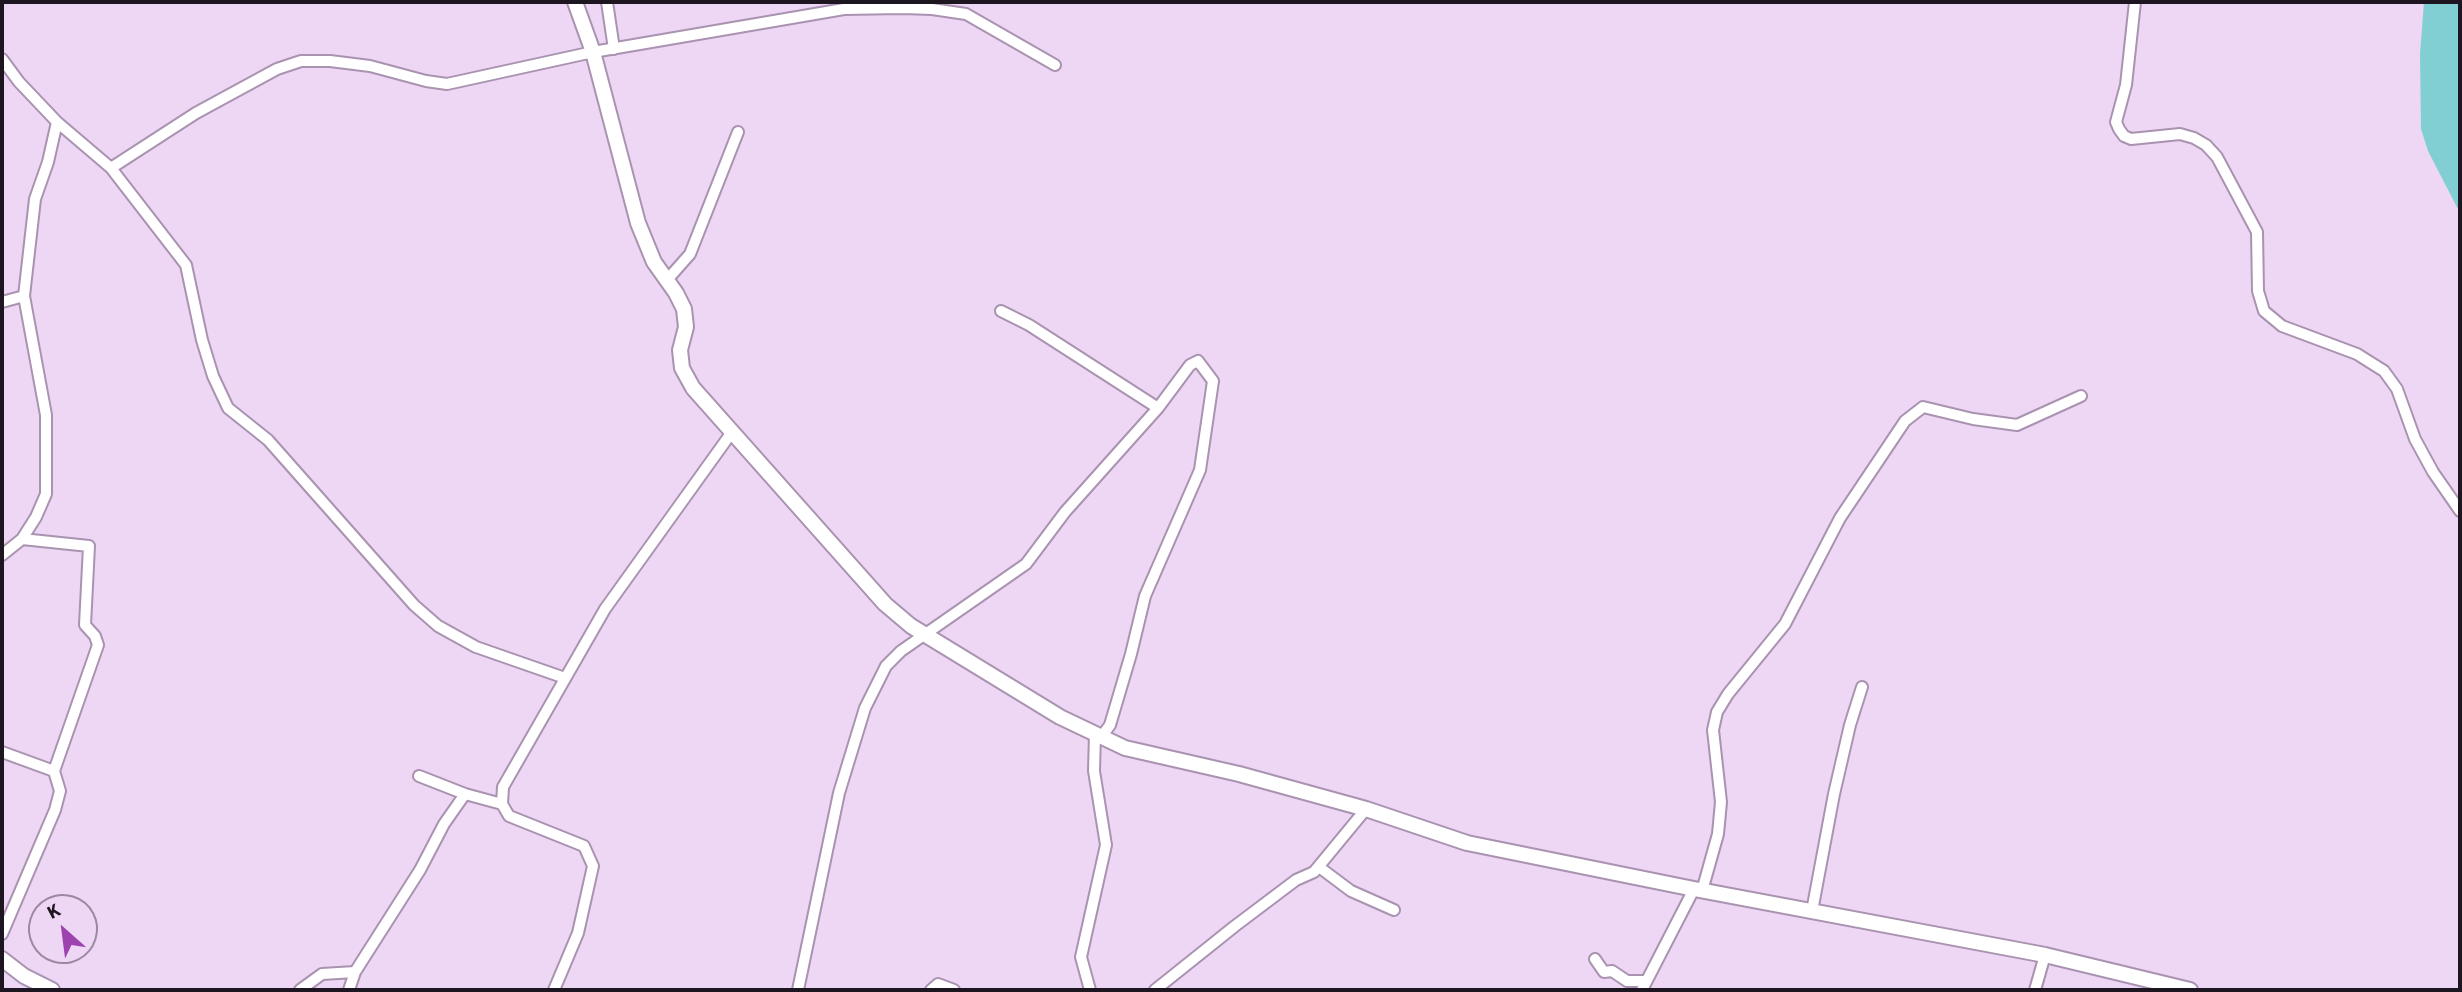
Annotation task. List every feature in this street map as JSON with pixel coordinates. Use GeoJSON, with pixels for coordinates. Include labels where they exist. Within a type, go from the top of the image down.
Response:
{"type":"FeatureCollection","features":[{"type":"Feature","properties":{"kind":"street"},"geometry":{"type":"LineString","coordinates":[[575,2],[593,52],[638,223],[654,262],[684,309],[686,327],[680,350],[682,368],[693,388],[885,604],[926,635],[1060,717],[1125,747],[1239,774],[1366,809],[1467,843],[2045,956],[2139,984],[2190,990]]}},
{"type":"Feature","properties":{"kind":"street"},"geometry":{"type":"LineString","coordinates":[[607,2],[614,49]]}},
{"type":"Feature","properties":{"kind":"street"},"geometry":{"type":"LineString","coordinates":[[2135,2],[2126,85],[2116,122],[2119,129],[2124,136],[2131,139],[2180,134],[2187,136],[2206,145],[2217,157],[2257,232],[2258,291],[2264,312],[2282,326],[2357,354],[2384,371],[2397,389],[2415,439],[2432,472],[2460,512]]}},
{"type":"Feature","properties":{"kind":"street"},"geometry":{"type":"LineString","coordinates":[[111,168],[196,113],[276,69],[301,61],[370,66],[426,82],[447,84],[593,52],[844,9],[932,9],[967,14],[1055,65]]}},
{"type":"Feature","properties":{"kind":"street"},"geometry":{"type":"LineString","coordinates":[[2,59],[19,82],[57,122],[111,168],[186,265],[209,364],[228,408],[268,440],[414,606],[438,626],[476,647],[565,678]]}},
{"type":"Feature","properties":{"kind":"street"},"geometry":{"type":"LineString","coordinates":[[2,555],[22,539],[46,494],[46,415],[24,296],[35,199],[48,162],[57,122]]}},
{"type":"Feature","properties":{"kind":"street"},"geometry":{"type":"LineString","coordinates":[[667,280],[690,254],[738,132]]}},
{"type":"Feature","properties":{"kind":"street"},"geometry":{"type":"LineString","coordinates":[[2,302],[24,296]]}},
{"type":"Feature","properties":{"kind":"street"},"geometry":{"type":"LineString","coordinates":[[1001,312],[1029,326],[1158,408]]}},
{"type":"Feature","properties":{"kind":"street"},"geometry":{"type":"LineString","coordinates":[[798,990],[839,793],[864,708],[886,666],[901,651],[1026,564],[1065,512],[1158,408],[1190,365],[1198,361],[1213,381],[1200,470],[1145,596],[1110,725],[1098,735],[1094,771],[1106,845],[1081,957],[1093,990]]}},
{"type":"Feature","properties":{"kind":"street"},"geometry":{"type":"LineString","coordinates":[[1595,959],[1604,972],[1612,971],[1627,981],[1644,986],[1698,890],[1718,834],[1721,802],[1713,730],[1717,712],[1728,694],[1785,624],[1840,517],[1905,421],[1923,407],[1973,419],[2017,425],[2081,396]]}},
{"type":"Feature","properties":{"kind":"street"},"geometry":{"type":"LineString","coordinates":[[554,990],[578,933],[593,866],[584,846],[509,816],[502,804],[503,787],[605,609],[732,432]]}},
{"type":"Feature","properties":{"kind":"street"},"geometry":{"type":"LineString","coordinates":[[2,934],[55,810],[60,791],[54,771],[98,645],[95,636],[85,625],[89,546],[22,539]]}},
{"type":"Feature","properties":{"kind":"street"},"geometry":{"type":"LineString","coordinates":[[1812,912],[1834,794],[1862,687]]}},
{"type":"Feature","properties":{"kind":"street"},"geometry":{"type":"LineString","coordinates":[[2,752],[54,771]]}},
{"type":"Feature","properties":{"kind":"street"},"geometry":{"type":"LineString","coordinates":[[419,776],[465,794],[502,804]]}},
{"type":"Feature","properties":{"kind":"street"},"geometry":{"type":"LineString","coordinates":[[349,990],[355,972],[465,794]]}},
{"type":"Feature","properties":{"kind":"street"},"geometry":{"type":"LineString","coordinates":[[1154,990],[1296,880],[1314,872],[1366,809]]}},
{"type":"Feature","properties":{"kind":"street"},"geometry":{"type":"LineString","coordinates":[[1319,867],[1351,891],[1394,910]]}},
{"type":"Feature","properties":{"kind":"street"},"geometry":{"type":"LineString","coordinates":[[2035,990],[2045,956]]}},
{"type":"Feature","properties":{"kind":"street"},"geometry":{"type":"LineString","coordinates":[[2,959],[24,976],[51,990]]}},
{"type":"Feature","properties":{"kind":"street"},"geometry":{"type":"LineString","coordinates":[[300,990],[322,974],[355,972]]}},
{"type":"Feature","properties":{"kind":"street"},"geometry":{"type":"LineString","coordinates":[[931,990],[938,984],[954,990]]}},
{"type":"Feature","properties":{"kind":"shaded area"},"geometry":{"type":"Polygon","coordinates":[[[2424,2],[2460,2],[2460,213],[2428,151],[2421,129],[2420,54],[2424,2]]]}}]}
